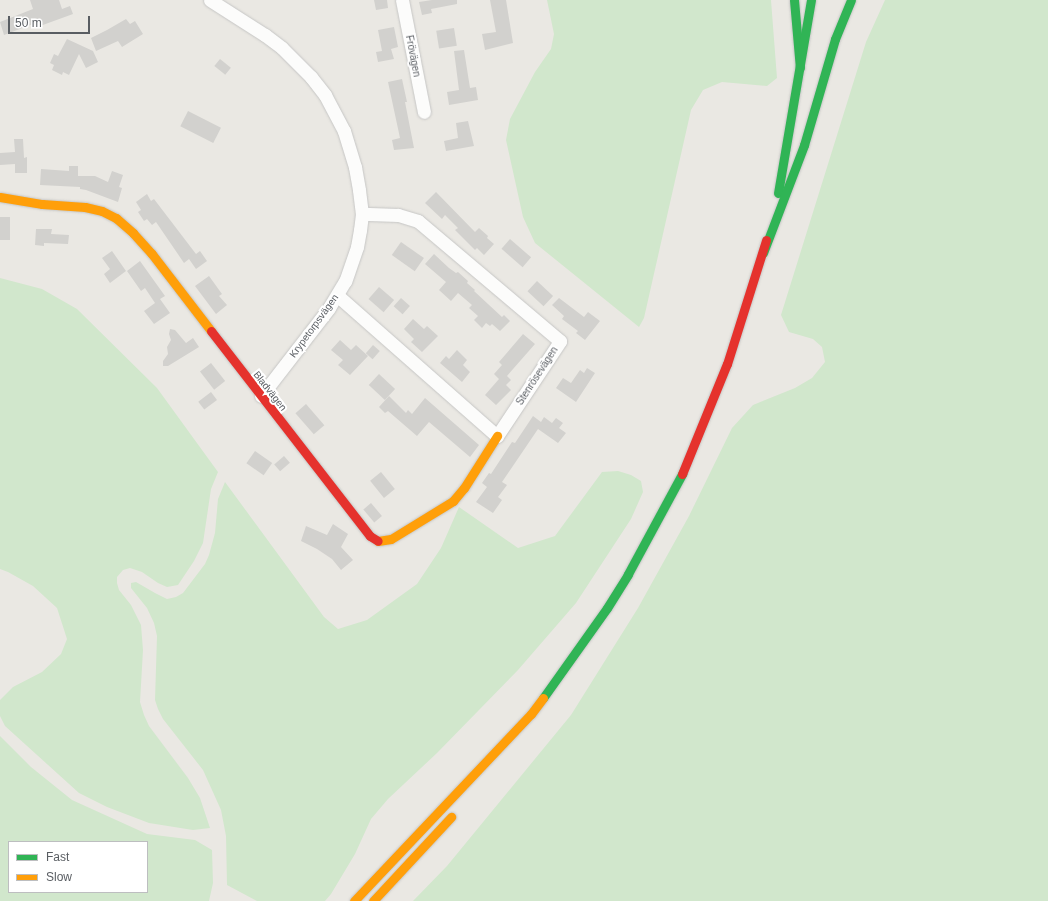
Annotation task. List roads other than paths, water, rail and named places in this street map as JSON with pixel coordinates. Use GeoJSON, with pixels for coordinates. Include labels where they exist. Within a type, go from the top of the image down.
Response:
{"type":"FeatureCollection","features":[{"type":"Feature","properties":{"kind":"main road"},"geometry":{"type":"LineString","coordinates":[[794,0],[800,68]]}},
{"type":"Feature","properties":{"kind":"main road"},"geometry":{"type":"LineString","coordinates":[[763,252],[782,175],[811,0]]}},
{"type":"Feature","properties":{"kind":"main road"},"geometry":{"type":"LineString","coordinates":[[492,769],[531,714],[555,684],[607,608],[680,480],[720,383],[763,252],[804,145],[835,39],[851,0]]}},
{"type":"Feature","properties":{"kind":"main road","name":"Bladvägen"},"geometry":{"type":"LineString","coordinates":[[0,197],[42,204],[85,207],[102,211],[116,218],[133,233],[152,254],[370,536],[380,541],[391,539],[453,501],[464,488],[497,436]]}},
{"type":"Feature","properties":{"kind":"main road"},"geometry":{"type":"LineString","coordinates":[[354,901],[531,714]]}},
{"type":"Feature","properties":{"kind":"main road"},"geometry":{"type":"LineString","coordinates":[[373,901],[458,809]]}},
{"type":"Feature","properties":{"kind":"street","name":"Krypetorpsvägen"},"geometry":{"type":"LineString","coordinates":[[210,0],[260,31],[282,48],[311,77],[325,95],[336,113],[350,148],[357,175],[362,214],[357,247],[338,296],[261,396]]}},
{"type":"Feature","properties":{"kind":"street","name":"Frövägen"},"geometry":{"type":"LineString","coordinates":[[402,0],[424,112]]}},
{"type":"Feature","properties":{"kind":"street","name":"Stenrösevägen"},"geometry":{"type":"LineString","coordinates":[[362,214],[398,215],[418,222],[560,341],[497,436]]}},
{"type":"Feature","properties":{"kind":"street"},"geometry":{"type":"LineString","coordinates":[[338,296],[497,436]]}}]}
